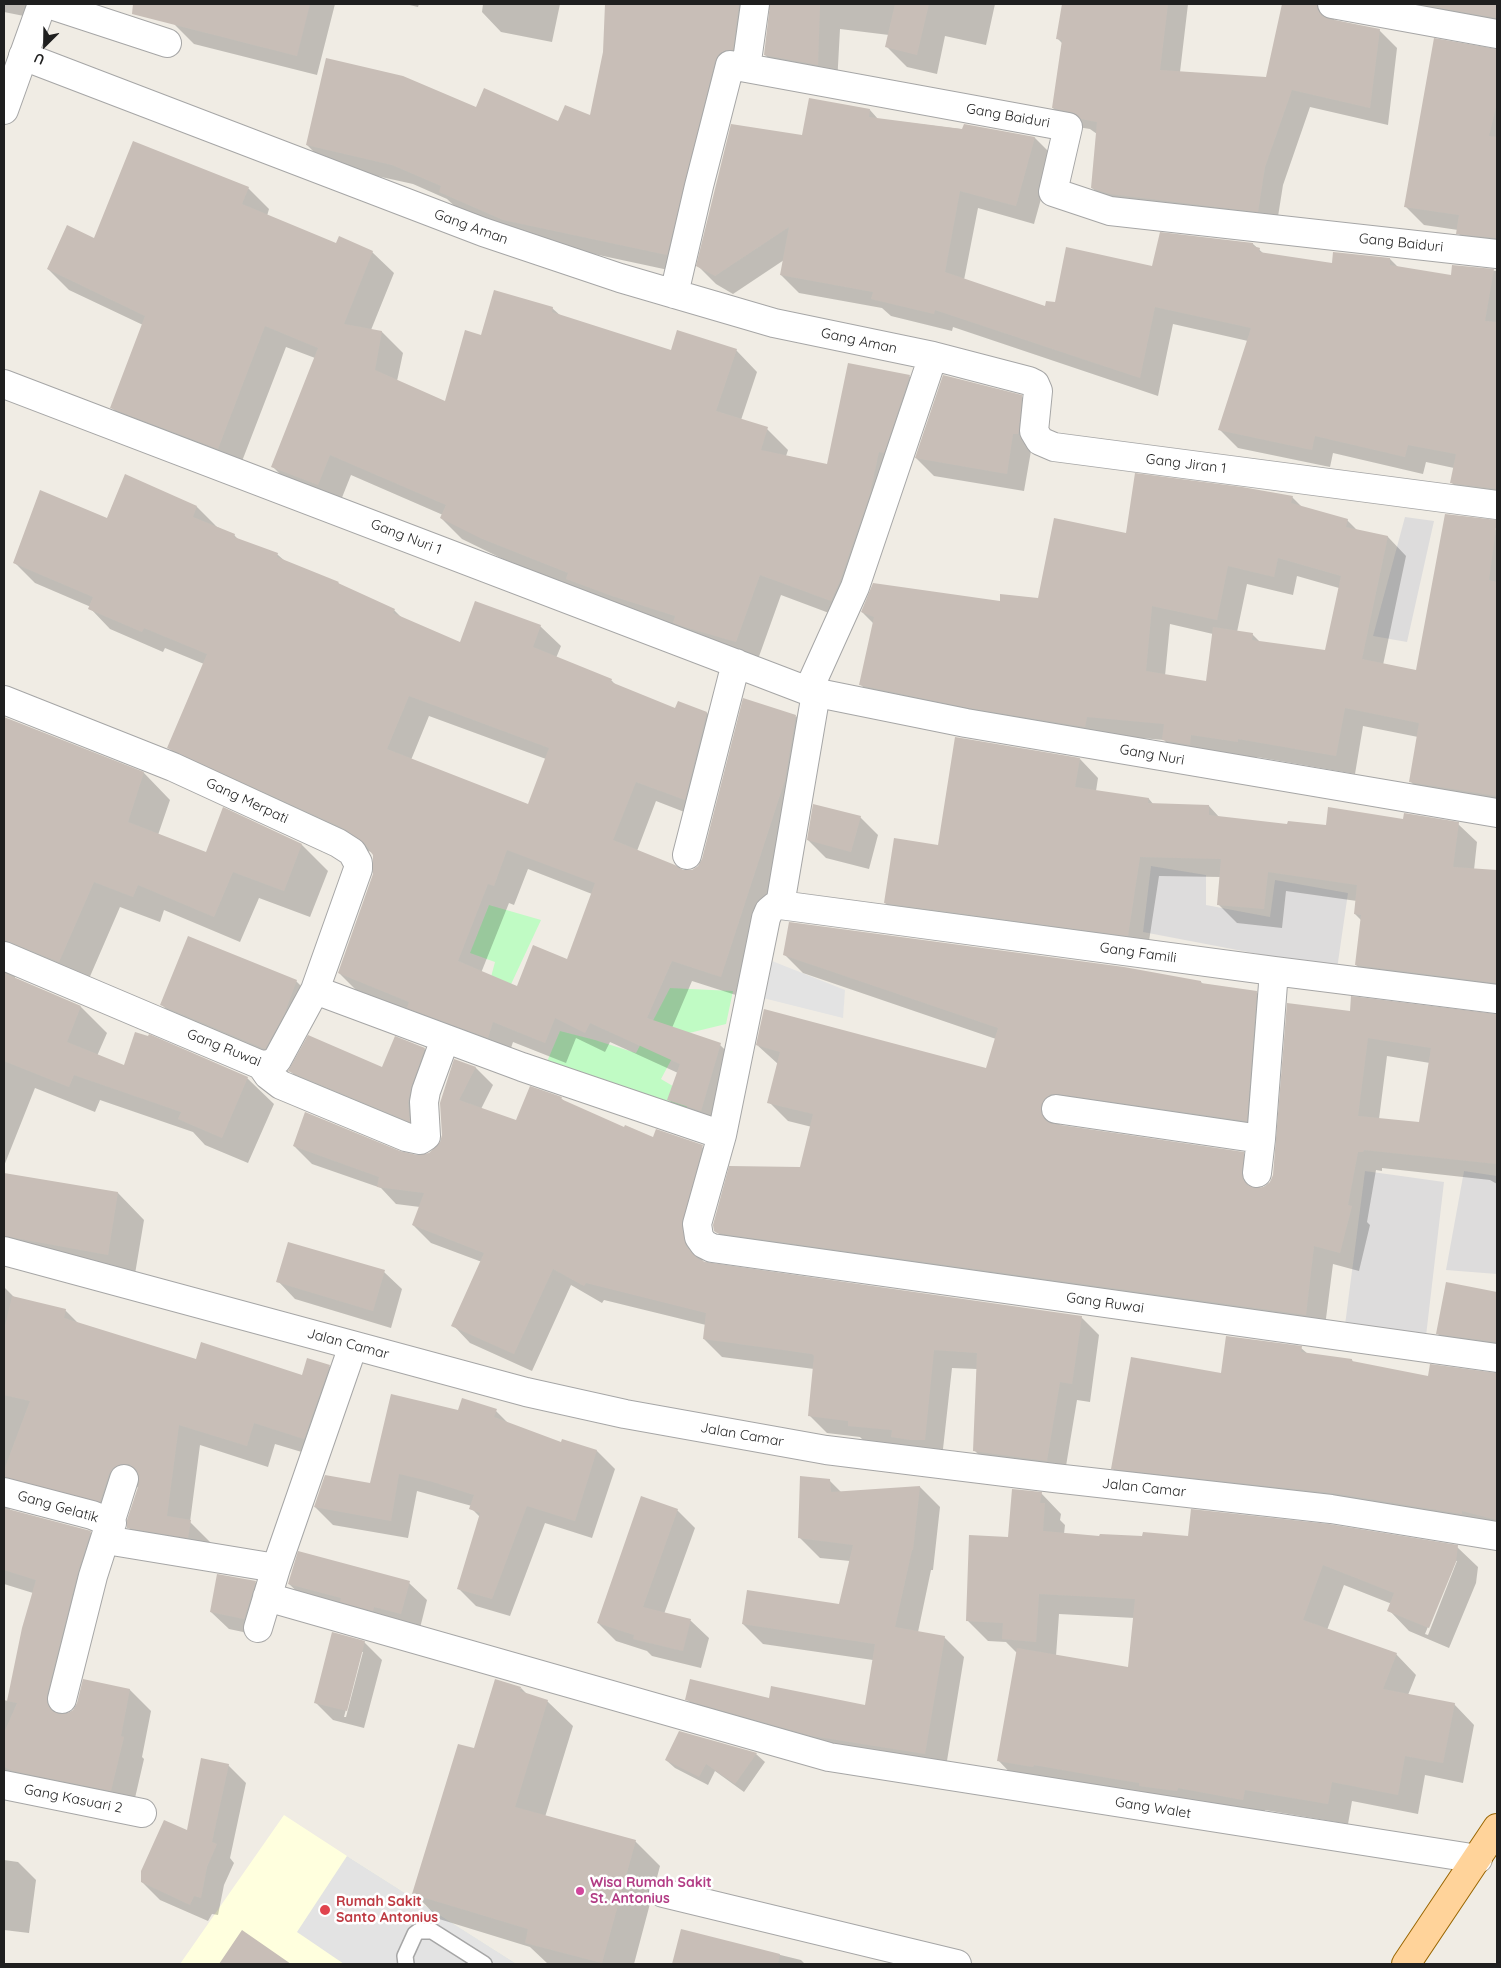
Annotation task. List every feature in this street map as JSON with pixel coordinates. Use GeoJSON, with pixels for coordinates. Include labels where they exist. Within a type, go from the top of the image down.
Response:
{"type":"FeatureCollection","features":[{"type":"Feature","properties":{"kind":"main road"},"geometry":{"type":"LineString","coordinates":[[1406,1964],[1497,1828]]}},
{"type":"Feature","properties":{"kind":"street"},"geometry":{"type":"LineString","coordinates":[[4,110],[42,4]]}},
{"type":"Feature","properties":{"kind":"street"},"geometry":{"type":"LineString","coordinates":[[48,4],[167,42]]}},
{"type":"Feature","properties":{"kind":"street"},"geometry":{"type":"LineString","coordinates":[[746,68],[755,4]]}},
{"type":"Feature","properties":{"kind":"street"},"geometry":{"type":"LineString","coordinates":[[1332,4],[1497,34]]}},
{"type":"Feature","properties":{"kind":"street","name":"Gang Aman"},"geometry":{"type":"LineString","coordinates":[[23,56],[483,232],[620,278],[774,323],[933,356]]}},
{"type":"Feature","properties":{"kind":"street","name":"Gang Baiduri"},"geometry":{"type":"LineString","coordinates":[[674,294],[730,65],[1068,127],[1053,192],[1110,211],[1497,254]]}},
{"type":"Feature","properties":{"kind":"street"},"geometry":{"type":"LineString","coordinates":[[315,990],[522,1067],[722,1135],[766,918],[771,909],[780,905],[812,692],[855,587],[933,356]]}},
{"type":"Feature","properties":{"kind":"street","name":"Gang Jiran 1"},"geometry":{"type":"LineString","coordinates":[[933,356],[1032,382],[1038,391],[1034,431],[1040,440],[1054,447],[1497,505]]}},
{"type":"Feature","properties":{"kind":"street","name":"Gang Nuri 1"},"geometry":{"type":"LineString","coordinates":[[4,384],[812,692]]}},
{"type":"Feature","properties":{"kind":"street"},"geometry":{"type":"LineString","coordinates":[[687,855],[736,664]]}},
{"type":"Feature","properties":{"kind":"street","name":"Gang Nuri"},"geometry":{"type":"LineString","coordinates":[[812,692],[966,723],[1497,813]]}},
{"type":"Feature","properties":{"kind":"street","name":"Gang Merpati"},"geometry":{"type":"LineString","coordinates":[[4,700],[173,767],[338,843],[352,852],[358,863],[358,869],[315,990]]}},
{"type":"Feature","properties":{"kind":"street","name":"Gang Famili"},"geometry":{"type":"LineString","coordinates":[[780,905],[1274,972],[1497,999]]}},
{"type":"Feature","properties":{"kind":"street","name":"Gang Ruwai"},"geometry":{"type":"LineString","coordinates":[[4,956],[261,1065],[270,1064],[277,1060],[315,990]]}},
{"type":"Feature","properties":{"kind":"street"},"geometry":{"type":"LineString","coordinates":[[1257,1173],[1274,972]]}},
{"type":"Feature","properties":{"kind":"street"},"geometry":{"type":"LineString","coordinates":[[261,1065],[268,1075],[281,1085],[417,1140],[426,1136],[424,1102],[426,1091],[445,1039]]}},
{"type":"Feature","properties":{"kind":"street"},"geometry":{"type":"LineString","coordinates":[[1056,1109],[1261,1139]]}},
{"type":"Feature","properties":{"kind":"street","name":"Gang Ruwai"},"geometry":{"type":"LineString","coordinates":[[722,1135],[697,1224],[699,1237],[704,1244],[712,1248],[1497,1358]]}},
{"type":"Feature","properties":{"kind":"street","name":"Jalan Camar"},"geometry":{"type":"LineString","coordinates":[[4,1251],[526,1392],[625,1414],[826,1450],[1331,1509],[1497,1536]]}},
{"type":"Feature","properties":{"kind":"street"},"geometry":{"type":"LineString","coordinates":[[258,1628],[276,1568],[353,1346]]}},
{"type":"Feature","properties":{"kind":"street"},"geometry":{"type":"LineString","coordinates":[[62,1699],[94,1576],[124,1479]]}},
{"type":"Feature","properties":{"kind":"street","name":"Gang Gelatik"},"geometry":{"type":"LineString","coordinates":[[4,1492],[92,1515],[109,1532],[276,1568]]}},
{"type":"Feature","properties":{"kind":"street","name":"Gang Walet"},"geometry":{"type":"LineString","coordinates":[[267,1597],[829,1757],[1478,1859]]}},
{"type":"Feature","properties":{"kind":"street","name":"Gang Kasuari 2"},"geometry":{"type":"LineString","coordinates":[[4,1785],[142,1813]]}},
{"type":"Feature","properties":{"kind":"street"},"geometry":{"type":"LineString","coordinates":[[664,1893],[957,1964]]}},
{"type":"Feature","properties":{"kind":"lane"},"geometry":{"type":"LineString","coordinates":[[406,1964],[405,1956],[415,1934],[419,1931],[432,1931],[484,1964]]}},
{"type":"Feature","properties":{"kind":"shaded area"},"geometry":{"type":"Polygon","coordinates":[[[1405,517],[1434,521],[1407,642],[1373,636],[1405,517]]]}},
{"type":"Feature","properties":{"kind":"shaded area"},"geometry":{"type":"Polygon","coordinates":[[[1151,866],[1206,875],[1206,905],[1270,917],[1275,880],[1348,893],[1337,969],[1143,932],[1151,866]]]}},
{"type":"Feature","properties":{"kind":"shaded area"},"geometry":{"type":"Polygon","coordinates":[[[767,959],[845,990],[843,1018],[759,997],[767,959]]]}},
{"type":"Feature","properties":{"kind":"shaded area"},"geometry":{"type":"Polygon","coordinates":[[[1365,1171],[1444,1182],[1426,1336],[1345,1325],[1365,1171]]]}},
{"type":"Feature","properties":{"kind":"shaded area"},"geometry":{"type":"Polygon","coordinates":[[[1464,1171],[1497,1176],[1497,1274],[1446,1270],[1464,1171]]]}},
{"type":"Feature","properties":{"kind":"shaded area","name":"Rumah Sakit Santo Antonius"},"geometry":{"type":"Polygon","coordinates":[[[284,1815],[347,1856],[517,1964],[180,1964],[284,1815]]]}},
{"type":"Feature","properties":{"kind":"shaded area"},"geometry":{"type":"Polygon","coordinates":[[[347,1856],[517,1964],[344,1964],[297,1932],[347,1856]]]}},
{"type":"Feature","properties":{"kind":"green space"},"geometry":{"type":"Polygon","coordinates":[[[489,905],[541,920],[499,1010],[484,1003],[495,962],[470,953],[489,905]]]}},
{"type":"Feature","properties":{"kind":"green space"},"geometry":{"type":"Polygon","coordinates":[[[670,988],[733,991],[726,1024],[685,1034],[661,1079],[693,1098],[686,1108],[546,1064],[560,1031],[636,1053],[670,988]]]}},
{"type":"Feature","properties":{"kind":"building"},"geometry":{"type":"Polygon","coordinates":[[[133,4],[310,4],[297,56],[132,14],[133,4]]]}},
{"type":"Feature","properties":{"kind":"building"},"geometry":{"type":"Polygon","coordinates":[[[605,4],[739,4],[733,50],[726,50],[719,54],[715,61],[667,255],[503,220],[439,192],[441,186],[392,165],[306,145],[326,58],[403,76],[476,107],[484,88],[558,121],[565,105],[590,115],[603,52],[605,4]]]}},
{"type":"Feature","properties":{"kind":"building"},"geometry":{"type":"Polygon","coordinates":[[[770,4],[820,4],[818,65],[764,55],[770,4]]]}},
{"type":"Feature","properties":{"kind":"building"},"geometry":{"type":"Polygon","coordinates":[[[895,4],[929,4],[917,55],[885,47],[895,4]]]}},
{"type":"Feature","properties":{"kind":"building"},"geometry":{"type":"Polygon","coordinates":[[[1062,4],[1168,4],[1160,70],[1266,77],[1282,4],[1317,4],[1322,16],[1329,19],[1380,29],[1370,108],[1292,90],[1265,167],[1258,212],[1110,194],[1091,188],[1097,122],[1081,119],[1078,115],[1071,112],[1052,108],[1062,40],[1056,39],[1062,4]]]}},
{"type":"Feature","properties":{"kind":"building"},"geometry":{"type":"Polygon","coordinates":[[[1440,4],[1497,4],[1497,18],[1440,8],[1440,4]]]}},
{"type":"Feature","properties":{"kind":"building"},"geometry":{"type":"Polygon","coordinates":[[[1434,38],[1497,49],[1497,103],[1489,136],[1497,137],[1497,238],[1456,234],[1459,215],[1404,207],[1434,38]]]}},
{"type":"Feature","properties":{"kind":"building"},"geometry":{"type":"Polygon","coordinates":[[[809,98],[870,109],[869,117],[962,129],[964,124],[1035,137],[1016,206],[960,191],[945,272],[1045,306],[1046,301],[1055,302],[1066,247],[1152,266],[1160,232],[1253,243],[1253,246],[1260,248],[1259,252],[1332,263],[1333,252],[1390,258],[1390,265],[1451,275],[1452,265],[1494,269],[1485,321],[1497,322],[1497,489],[1450,483],[1456,454],[1408,445],[1405,457],[1315,436],[1312,450],[1218,430],[1251,328],[1155,307],[1140,378],[935,310],[934,314],[871,299],[873,292],[780,275],[789,227],[715,276],[696,266],[731,124],[802,135],[809,98]]]}},
{"type":"Feature","properties":{"kind":"building"},"geometry":{"type":"Polygon","coordinates":[[[133,141],[249,187],[242,204],[336,243],[339,236],[373,251],[344,324],[382,331],[375,370],[445,401],[465,330],[481,335],[494,290],[553,307],[552,312],[671,350],[677,330],[737,349],[716,411],[768,427],[761,450],[827,464],[848,363],[910,375],[884,453],[879,452],[870,494],[840,581],[831,601],[760,575],[736,642],[673,623],[675,616],[566,579],[568,573],[480,538],[440,518],[446,505],[330,455],[318,485],[271,467],[318,348],[265,326],[218,449],[110,408],[145,316],[47,269],[67,225],[94,238],[133,141]]]}},
{"type":"Feature","properties":{"kind":"building"},"geometry":{"type":"Polygon","coordinates":[[[943,375],[1022,395],[1019,431],[1018,434],[1013,434],[1007,474],[915,458],[943,375]]]}},
{"type":"Feature","properties":{"kind":"building"},"geometry":{"type":"Polygon","coordinates":[[[1135,473],[1242,487],[1293,496],[1291,503],[1348,519],[1346,527],[1388,536],[1362,659],[1416,670],[1445,514],[1497,520],[1489,580],[1497,582],[1497,796],[1409,782],[1419,723],[1345,708],[1336,756],[1238,739],[1238,742],[1191,735],[1190,745],[1162,740],[1164,724],[1087,717],[1085,727],[969,708],[859,685],[874,617],[861,612],[873,583],[1000,601],[1000,594],[1038,598],[1054,518],[1126,533],[1135,473]],[[1278,558],[1274,577],[1228,566],[1217,620],[1152,606],[1146,671],[1206,681],[1213,627],[1253,633],[1252,640],[1325,650],[1341,576],[1278,558]]]}},
{"type":"Feature","properties":{"kind":"building"},"geometry":{"type":"Polygon","coordinates":[[[125,474],[197,506],[193,517],[235,534],[234,537],[278,553],[277,557],[339,582],[395,609],[393,613],[460,642],[475,601],[541,625],[533,647],[612,679],[611,682],[675,708],[678,701],[707,712],[685,800],[636,782],[613,840],[683,870],[692,870],[698,866],[702,859],[743,698],[796,715],[785,780],[721,977],[672,961],[647,1018],[721,1043],[701,1111],[667,1100],[680,1064],[590,1023],[585,1033],[555,1018],[545,1043],[493,1022],[488,1038],[407,1008],[409,1002],[338,973],[373,874],[373,855],[365,844],[345,829],[167,748],[207,654],[144,628],[142,632],[88,609],[93,597],[13,563],[40,490],[107,518],[125,474]],[[409,696],[387,749],[528,804],[549,748],[409,696]],[[507,850],[494,886],[488,884],[458,961],[517,986],[533,945],[567,959],[595,883],[507,850]]]}},
{"type":"Feature","properties":{"kind":"building"},"geometry":{"type":"Polygon","coordinates":[[[4,717],[144,772],[128,822],[206,852],[223,807],[302,844],[284,891],[233,872],[214,917],[138,885],[133,897],[94,882],[59,962],[4,941],[4,717]]]}},
{"type":"Feature","properties":{"kind":"building"},"geometry":{"type":"Polygon","coordinates":[[[955,737],[1080,758],[1075,787],[1149,798],[1148,803],[1209,805],[1209,815],[1287,824],[1288,821],[1326,825],[1328,807],[1403,819],[1404,813],[1459,822],[1453,867],[1497,870],[1497,983],[1355,965],[1361,915],[1354,914],[1357,885],[1268,872],[1264,909],[1217,905],[1221,859],[1140,857],[1128,936],[884,903],[894,838],[938,845],[955,737]]]}},
{"type":"Feature","properties":{"kind":"building"},"geometry":{"type":"Polygon","coordinates":[[[813,804],[861,816],[851,852],[807,840],[813,804]]]}},
{"type":"Feature","properties":{"kind":"building"},"geometry":{"type":"Polygon","coordinates":[[[789,922],[1124,967],[1201,981],[1201,983],[1257,991],[1247,1121],[1058,1094],[1051,1094],[1044,1099],[1041,1107],[1042,1115],[1046,1121],[1054,1124],[1244,1152],[1243,1179],[1247,1185],[1255,1188],[1264,1187],[1270,1182],[1273,1175],[1287,1003],[1350,1011],[1351,996],[1497,1014],[1497,1164],[1364,1150],[1363,1152],[1358,1152],[1348,1205],[1352,1206],[1340,1253],[1314,1246],[1306,1315],[717,1233],[714,1231],[713,1225],[729,1166],[800,1167],[813,1114],[767,1103],[780,1052],[756,1045],[764,1009],[986,1068],[998,1028],[783,955],[789,922]],[[1368,1038],[1358,1116],[1419,1122],[1431,1048],[1368,1038]]]}},
{"type":"Feature","properties":{"kind":"building"},"geometry":{"type":"Polygon","coordinates":[[[188,936],[297,980],[284,1015],[265,1049],[160,1005],[188,936]]]}},
{"type":"Feature","properties":{"kind":"building"},"geometry":{"type":"Polygon","coordinates":[[[4,973],[81,1006],[67,1042],[124,1065],[135,1032],[148,1036],[149,1034],[248,1077],[222,1138],[178,1119],[181,1112],[74,1075],[69,1087],[4,1061],[4,973]]]}},
{"type":"Feature","properties":{"kind":"building"},"geometry":{"type":"Polygon","coordinates":[[[308,1035],[382,1067],[395,1036],[425,1048],[411,1088],[408,1103],[410,1122],[288,1071],[308,1035]]]}},
{"type":"Feature","properties":{"kind":"building"},"geometry":{"type":"Polygon","coordinates":[[[454,1059],[476,1067],[459,1100],[516,1120],[530,1086],[562,1097],[561,1099],[624,1127],[625,1125],[653,1137],[656,1129],[703,1145],[682,1226],[686,1246],[697,1258],[705,1262],[1082,1316],[1072,1384],[1060,1382],[1047,1461],[973,1451],[977,1353],[934,1350],[925,1440],[911,1440],[891,1437],[892,1430],[848,1426],[848,1421],[808,1416],[814,1356],[812,1354],[703,1339],[706,1313],[586,1283],[584,1286],[553,1269],[514,1354],[451,1326],[484,1253],[412,1225],[424,1193],[377,1187],[379,1177],[293,1146],[305,1112],[400,1151],[417,1155],[429,1153],[440,1142],[442,1135],[440,1103],[454,1059]]]}},
{"type":"Feature","properties":{"kind":"building"},"geometry":{"type":"Polygon","coordinates":[[[4,1173],[118,1192],[108,1255],[4,1236],[4,1173]]]}},
{"type":"Feature","properties":{"kind":"building"},"geometry":{"type":"Polygon","coordinates":[[[288,1242],[385,1270],[373,1311],[276,1282],[288,1242]]]}},
{"type":"Feature","properties":{"kind":"building"},"geometry":{"type":"Polygon","coordinates":[[[1446,1282],[1497,1292],[1497,1342],[1436,1334],[1446,1282]]]}},
{"type":"Feature","properties":{"kind":"building"},"geometry":{"type":"Polygon","coordinates":[[[12,1296],[66,1309],[64,1318],[196,1359],[201,1342],[302,1375],[307,1358],[330,1365],[304,1439],[254,1423],[247,1446],[179,1425],[167,1516],[191,1520],[188,1538],[127,1528],[127,1520],[139,1484],[139,1476],[136,1469],[129,1464],[121,1464],[113,1468],[109,1474],[100,1502],[4,1477],[4,1470],[30,1401],[4,1395],[4,1330],[12,1296]]]}},
{"type":"Feature","properties":{"kind":"building"},"geometry":{"type":"Polygon","coordinates":[[[1226,1336],[1302,1346],[1301,1352],[1352,1359],[1352,1361],[1428,1376],[1430,1364],[1497,1373],[1497,1520],[1462,1511],[1462,1514],[1333,1493],[1111,1469],[1131,1357],[1221,1373],[1226,1336]]]}},
{"type":"Feature","properties":{"kind":"building"},"geometry":{"type":"Polygon","coordinates":[[[391,1394],[458,1410],[462,1398],[497,1409],[494,1417],[561,1442],[562,1439],[597,1450],[575,1521],[527,1506],[492,1599],[457,1589],[480,1513],[469,1509],[474,1495],[399,1474],[391,1521],[314,1507],[325,1475],[370,1483],[391,1394]]]}},
{"type":"Feature","properties":{"kind":"building"},"geometry":{"type":"Polygon","coordinates":[[[800,1476],[830,1479],[831,1492],[920,1486],[913,1550],[895,1627],[945,1636],[925,1754],[812,1736],[685,1700],[690,1679],[769,1698],[771,1686],[865,1705],[875,1644],[742,1624],[747,1590],[839,1604],[853,1545],[798,1538],[800,1476]]]}},
{"type":"Feature","properties":{"kind":"building"},"geometry":{"type":"Polygon","coordinates":[[[1012,1489],[1042,1492],[1040,1503],[1045,1503],[1043,1531],[1099,1536],[1100,1534],[1142,1536],[1143,1532],[1188,1536],[1191,1509],[1329,1524],[1458,1545],[1456,1562],[1429,1628],[1387,1611],[1394,1593],[1323,1565],[1303,1620],[1397,1653],[1383,1689],[1455,1703],[1443,1763],[1405,1756],[1398,1795],[1332,1782],[1328,1804],[1245,1790],[1243,1800],[1178,1788],[1177,1791],[1139,1786],[1139,1783],[1034,1765],[1033,1767],[997,1761],[1017,1648],[1128,1667],[1135,1599],[1039,1594],[1036,1642],[1002,1639],[1003,1623],[966,1621],[969,1535],[1008,1537],[1012,1489]]]}},
{"type":"Feature","properties":{"kind":"building"},"geometry":{"type":"Polygon","coordinates":[[[641,1496],[678,1509],[643,1607],[691,1619],[683,1651],[633,1639],[634,1635],[597,1623],[641,1496]]]}},
{"type":"Feature","properties":{"kind":"building"},"geometry":{"type":"Polygon","coordinates":[[[4,1508],[91,1531],[78,1572],[47,1695],[47,1703],[51,1710],[58,1714],[66,1714],[73,1710],[77,1703],[83,1679],[130,1689],[121,1736],[124,1737],[111,1791],[13,1771],[4,1767],[4,1733],[17,1703],[7,1701],[22,1628],[36,1580],[4,1570],[4,1508]]]}},
{"type":"Feature","properties":{"kind":"building"},"geometry":{"type":"Polygon","coordinates":[[[298,1551],[410,1581],[401,1614],[374,1607],[373,1611],[340,1602],[341,1598],[288,1584],[298,1551]]]}},
{"type":"Feature","properties":{"kind":"building"},"geometry":{"type":"Polygon","coordinates":[[[217,1574],[256,1581],[244,1619],[210,1612],[217,1574]]]}},
{"type":"Feature","properties":{"kind":"building"},"geometry":{"type":"Polygon","coordinates":[[[332,1632],[365,1641],[347,1711],[314,1703],[332,1632]]]}},
{"type":"Feature","properties":{"kind":"building"},"geometry":{"type":"Polygon","coordinates":[[[495,1679],[521,1687],[520,1691],[548,1700],[515,1807],[636,1840],[602,1963],[525,1943],[528,1929],[412,1894],[458,1744],[474,1748],[495,1679]]]}},
{"type":"Feature","properties":{"kind":"building"},"geometry":{"type":"Polygon","coordinates":[[[679,1731],[757,1753],[735,1784],[706,1764],[699,1777],[665,1760],[679,1731]]]}},
{"type":"Feature","properties":{"kind":"building"},"geometry":{"type":"Polygon","coordinates":[[[201,1758],[229,1764],[212,1842],[217,1844],[207,1867],[201,1898],[194,1896],[190,1905],[141,1882],[141,1871],[164,1820],[187,1830],[201,1758]]]}},
{"type":"Feature","properties":{"kind":"building"},"geometry":{"type":"Polygon","coordinates":[[[681,1929],[780,1954],[778,1964],[672,1964],[681,1929]]]}},
{"type":"Feature","properties":{"kind":"building"},"geometry":{"type":"Polygon","coordinates":[[[242,1930],[291,1964],[219,1964],[242,1930]]]}},
{"type":"Feature","properties":{"kind":"place","name":"Wisa Rumah Sakit St. Antonius"},"geometry":{"type":"Point","coordinates":[580,1891]}},
{"type":"Feature","properties":{"kind":"place","name":"Rumah Sakit Santo Antonius"},"geometry":{"type":"Point","coordinates":[325,1910]}}]}
